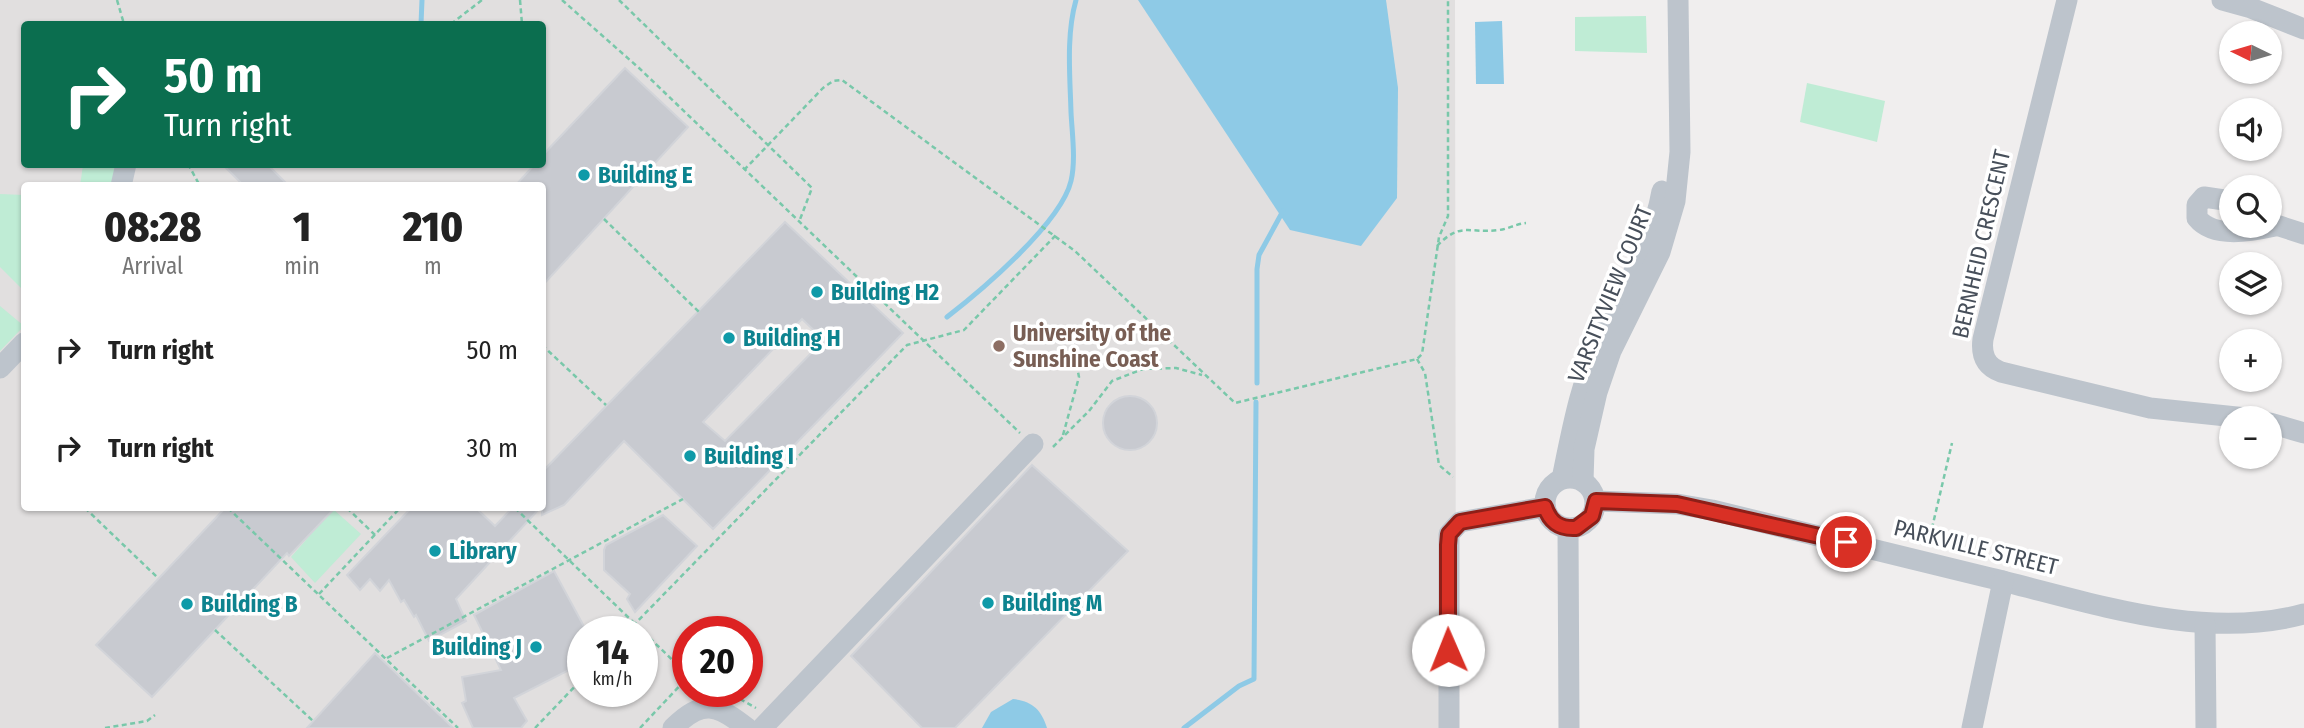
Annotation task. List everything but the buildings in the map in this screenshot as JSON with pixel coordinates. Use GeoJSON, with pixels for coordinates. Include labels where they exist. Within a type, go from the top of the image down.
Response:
{"type":"FeatureCollection","features":[{"type":"Feature","properties":{"kind":"street","name":"VARSITYVIEW COURT"},"geometry":{"type":"LineString","coordinates":[[1573,480],[1581,389],[1602,336],[1653,249],[1675,201],[1680,152],[1667,0]]}},
{"type":"Feature","properties":{"kind":"street","name":"VARSITYVIEW COURT"},"geometry":{"type":"LineString","coordinates":[[1672,53],[1678,0]]}},
{"type":"Feature","properties":{"kind":"street","name":"BERNHEID CRESCENT"},"geometry":{"type":"LineString","coordinates":[[2067,0],[1983,339],[1984,357],[1990,366],[2001,372],[2132,404],[2219,415]]}},
{"type":"Feature","properties":{"kind":"street"},"geometry":{"type":"LineString","coordinates":[[2222,0],[2304,29]]}},
{"type":"Feature","properties":{"kind":"street"},"geometry":{"type":"LineString","coordinates":[[2219,199],[2204,197],[2197,205],[2197,218],[2208,226],[2219,228]]}},
{"type":"Feature","properties":{"kind":"street"},"geometry":{"type":"LineString","coordinates":[[2282,228],[2304,234]]}},
{"type":"Feature","properties":{"kind":"street"},"geometry":{"type":"LineString","coordinates":[[0,368],[21,346]]}},
{"type":"Feature","properties":{"kind":"street"},"geometry":{"type":"LineString","coordinates":[[2282,427],[2304,433]]}},
{"type":"Feature","properties":{"kind":"street"},"geometry":{"type":"LineString","coordinates":[[768,722],[1033,444]]}},
{"type":"Feature","properties":{"kind":"street"},"geometry":{"type":"LineString","coordinates":[[1573,480],[1594,493],[1596,501],[1588,522],[1568,529],[1553,522],[1545,507],[1549,490],[1573,480]]}},
{"type":"Feature","properties":{"kind":"street","name":"PARKVILLE STREET"},"geometry":{"type":"LineString","coordinates":[[1596,501],[1677,504],[1712,510],[2121,609],[2205,624],[2257,624],[2304,614]]}},
{"type":"Feature","properties":{"kind":"street"},"geometry":{"type":"LineString","coordinates":[[1450,728],[1449,534],[1460,522],[1545,507]]}},
{"type":"Feature","properties":{"kind":"street"},"geometry":{"type":"LineString","coordinates":[[1568,529],[1569,728]]}},
{"type":"Feature","properties":{"kind":"street"},"geometry":{"type":"LineString","coordinates":[[1972,728],[2003,581]]}},
{"type":"Feature","properties":{"kind":"street"},"geometry":{"type":"LineString","coordinates":[[2205,624],[2206,728]]}},
{"type":"Feature","properties":{"kind":"street"},"geometry":{"type":"LineString","coordinates":[[673,728],[685,716],[701,707],[729,713],[747,728]]}},
{"type":"Feature","properties":{"kind":"path"},"geometry":{"type":"LineString","coordinates":[[117,0],[123,21]]}},
{"type":"Feature","properties":{"kind":"path"},"geometry":{"type":"LineString","coordinates":[[455,21],[482,0]]}},
{"type":"Feature","properties":{"kind":"path"},"geometry":{"type":"LineString","coordinates":[[520,0],[522,21]]}},
{"type":"Feature","properties":{"kind":"path"},"geometry":{"type":"LineString","coordinates":[[562,0],[639,68],[923,343],[1033,444],[1047,453],[1089,411],[1112,381],[1143,369],[1176,368],[1205,376]]}},
{"type":"Feature","properties":{"kind":"path"},"geometry":{"type":"LineString","coordinates":[[619,0],[770,144],[812,188],[799,222]]}},
{"type":"Feature","properties":{"kind":"path"},"geometry":{"type":"LineString","coordinates":[[744,170],[823,88],[833,81],[842,80],[1051,231],[1235,403],[1417,359],[1422,354],[1437,246],[1448,216],[1448,0]]}},
{"type":"Feature","properties":{"kind":"path"},"geometry":{"type":"LineString","coordinates":[[604,219],[699,312]]}},
{"type":"Feature","properties":{"kind":"path"},"geometry":{"type":"LineString","coordinates":[[1437,246],[1452,231],[1459,229],[1499,230],[1525,223]]}},
{"type":"Feature","properties":{"kind":"path"},"geometry":{"type":"LineString","coordinates":[[642,616],[907,345],[923,343],[964,330],[1057,236]]}},
{"type":"Feature","properties":{"kind":"path"},"geometry":{"type":"LineString","coordinates":[[546,349],[606,405]]}},
{"type":"Feature","properties":{"kind":"path"},"geometry":{"type":"LineString","coordinates":[[1417,359],[1425,373],[1438,465],[1453,477]]}},
{"type":"Feature","properties":{"kind":"path"},"geometry":{"type":"LineString","coordinates":[[1063,435],[1079,377],[1077,367]]}},
{"type":"Feature","properties":{"kind":"path"},"geometry":{"type":"LineString","coordinates":[[1924,562],[1952,443]]}},
{"type":"Feature","properties":{"kind":"path"},"geometry":{"type":"LineString","coordinates":[[387,658],[683,499]]}},
{"type":"Feature","properties":{"kind":"path"},"geometry":{"type":"LineString","coordinates":[[88,511],[158,578]]}},
{"type":"Feature","properties":{"kind":"path"},"geometry":{"type":"LineString","coordinates":[[232,511],[458,728]]}},
{"type":"Feature","properties":{"kind":"path"},"geometry":{"type":"LineString","coordinates":[[350,511],[375,535]]}},
{"type":"Feature","properties":{"kind":"path"},"geometry":{"type":"LineString","coordinates":[[318,594],[397,511]]}},
{"type":"Feature","properties":{"kind":"path"},"geometry":{"type":"LineString","coordinates":[[518,511],[628,616]]}},
{"type":"Feature","properties":{"kind":"path"},"geometry":{"type":"LineString","coordinates":[[215,630],[313,721]]}},
{"type":"Feature","properties":{"kind":"path"},"geometry":{"type":"LineString","coordinates":[[658,646],[672,660]]}},
{"type":"Feature","properties":{"kind":"path"},"geometry":{"type":"LineString","coordinates":[[640,728],[672,693]]}},
{"type":"Feature","properties":{"kind":"path"},"geometry":{"type":"LineString","coordinates":[[535,728],[567,695]]}},
{"type":"Feature","properties":{"kind":"path"},"geometry":{"type":"LineString","coordinates":[[105,728],[147,721],[155,715]]}},
{"type":"Feature","properties":{"kind":"shaded area","name":"University of the Sunshine Coast"},"geometry":{"type":"Polygon","coordinates":[[[0,0],[1455,0],[1456,728],[0,728],[0,0]]]}},
{"type":"Feature","properties":{"kind":"green space"},"geometry":{"type":"Polygon","coordinates":[[[1646,16],[1647,53],[1575,51],[1575,17],[1646,16]]]}},
{"type":"Feature","properties":{"kind":"green space"},"geometry":{"type":"Polygon","coordinates":[[[1807,83],[1885,101],[1877,142],[1800,122],[1807,83]]]}},
{"type":"Feature","properties":{"kind":"green space"},"geometry":{"type":"Polygon","coordinates":[[[83,168],[116,168],[113,182],[81,182],[83,168]]]}},
{"type":"Feature","properties":{"kind":"green space"},"geometry":{"type":"Polygon","coordinates":[[[0,194],[21,195],[21,288],[0,267],[0,194]]]}},
{"type":"Feature","properties":{"kind":"green space"},"geometry":{"type":"Polygon","coordinates":[[[0,306],[21,324],[21,329],[0,351],[0,306]]]}},
{"type":"Feature","properties":{"kind":"green space"},"geometry":{"type":"Polygon","coordinates":[[[331,511],[335,511],[361,534],[315,583],[291,557],[331,511]]]}},
{"type":"Feature","properties":{"kind":"water"},"geometry":{"type":"Polygon","coordinates":[[[1138,0],[1386,0],[1398,88],[1397,198],[1361,246],[1290,230],[1138,0]]]}},
{"type":"Feature","properties":{"kind":"water"},"geometry":{"type":"Polygon","coordinates":[[[1502,21],[1504,84],[1476,84],[1475,22],[1502,21]]]}},
{"type":"Feature","properties":{"kind":"water"},"geometry":{"type":"Polygon","coordinates":[[[1013,699],[1035,707],[1047,728],[982,728],[991,712],[1013,699]]]}},
{"type":"Feature","properties":{"kind":"waterway"},"geometry":{"type":"LineString","coordinates":[[421,21],[422,0]]}},
{"type":"Feature","properties":{"kind":"waterway"},"geometry":{"type":"LineString","coordinates":[[947,317],[980,290],[1037,235],[1064,198],[1071,181],[1073,146],[1069,56],[1076,0]]}},
{"type":"Feature","properties":{"kind":"waterway"},"geometry":{"type":"LineString","coordinates":[[1257,383],[1259,255],[1283,211]]}},
{"type":"Feature","properties":{"kind":"waterway"},"geometry":{"type":"LineString","coordinates":[[1184,728],[1239,686],[1254,679],[1256,402]]}},
{"type":"Feature","properties":{"kind":"place","name":"Building E"},"geometry":{"type":"Point","coordinates":[584,175]}},
{"type":"Feature","properties":{"kind":"place","name":"Building H2"},"geometry":{"type":"Point","coordinates":[817,292]}},
{"type":"Feature","properties":{"kind":"place","name":"Building H"},"geometry":{"type":"Point","coordinates":[729,338]}},
{"type":"Feature","properties":{"kind":"place","name":"University of the Sunshine Coast"},"geometry":{"type":"Point","coordinates":[999,346]}},
{"type":"Feature","properties":{"kind":"place","name":"Building I"},"geometry":{"type":"Point","coordinates":[690,456]}},
{"type":"Feature","properties":{"kind":"place","name":"Library"},"geometry":{"type":"Point","coordinates":[435,551]}},
{"type":"Feature","properties":{"kind":"place","name":"Building M"},"geometry":{"type":"Point","coordinates":[988,603]}},
{"type":"Feature","properties":{"kind":"place","name":"Building B"},"geometry":{"type":"Point","coordinates":[187,604]}},
{"type":"Feature","properties":{"kind":"place","name":"Building J"},"geometry":{"type":"Point","coordinates":[536,647]}},
{"type":"Feature","properties":{"kind":"route"},"geometry":{"type":"LineString","coordinates":[[1448,650],[1449,534],[1460,522],[1545,507],[1553,522],[1568,529],[1588,522],[1596,501],[1677,504],[1846,542]]}}]}
